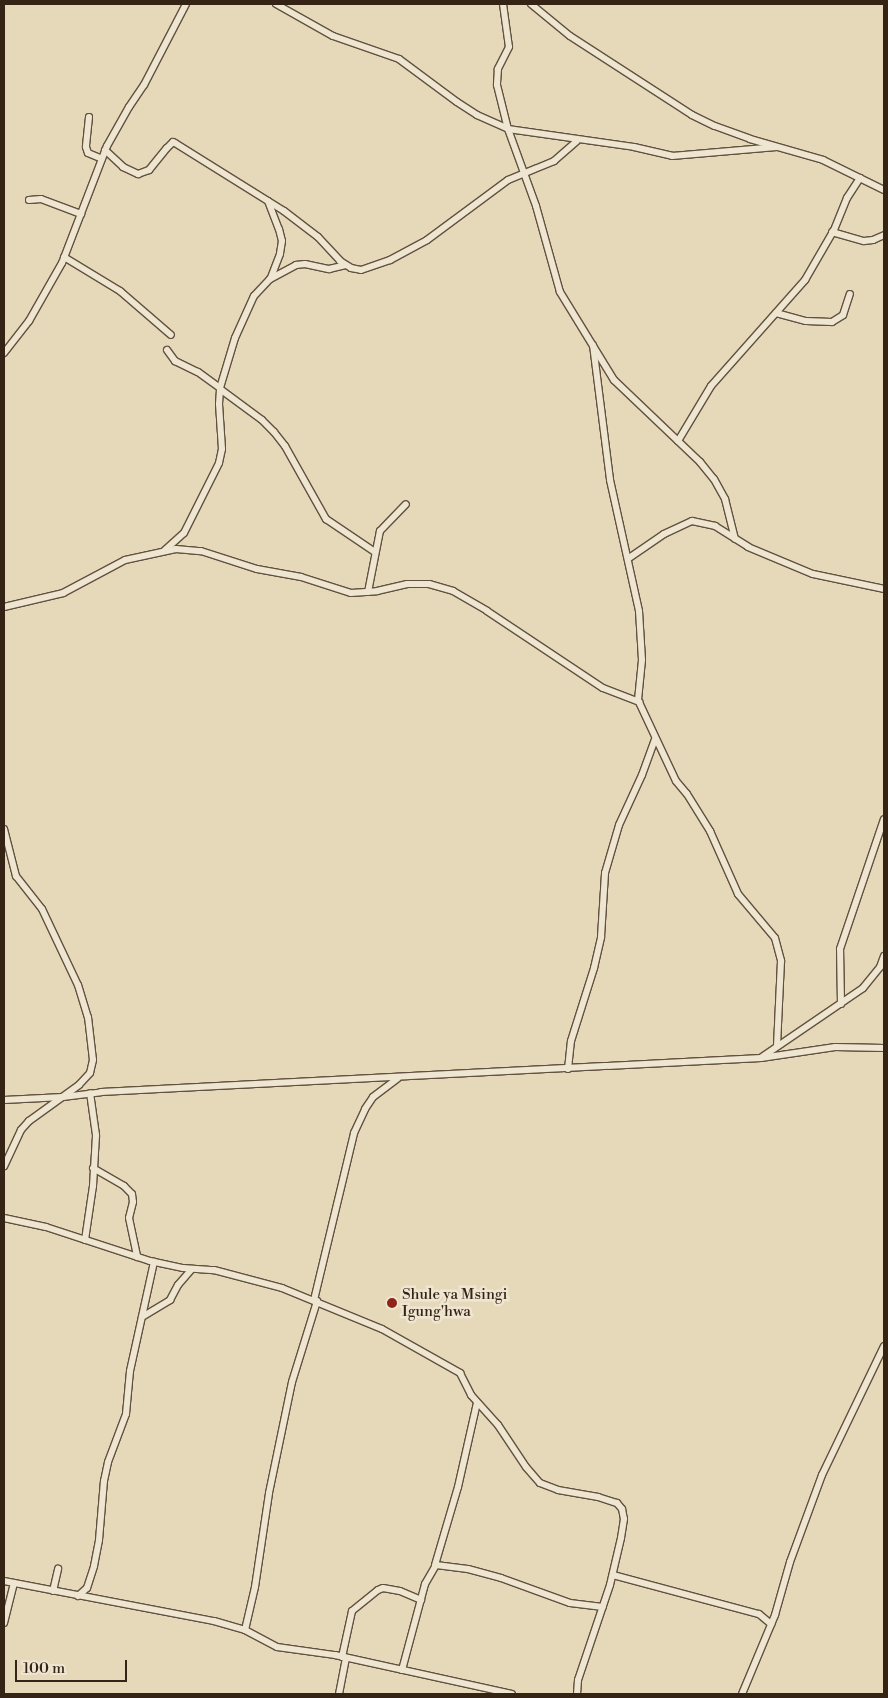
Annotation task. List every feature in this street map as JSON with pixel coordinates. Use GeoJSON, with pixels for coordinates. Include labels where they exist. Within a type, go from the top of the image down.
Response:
{"type":"FeatureCollection","features":[{"type":"Feature","properties":{"kind":"street"},"geometry":{"type":"LineString","coordinates":[[4,354],[29,321],[64,257],[105,150],[124,114],[144,85],[186,4]]}},
{"type":"Feature","properties":{"kind":"street"},"geometry":{"type":"LineString","coordinates":[[276,4],[333,36],[399,60],[477,115],[508,129],[634,147],[672,156],[777,147]]}},
{"type":"Feature","properties":{"kind":"street"},"geometry":{"type":"LineString","coordinates":[[503,4],[509,47],[498,69],[497,85],[508,129],[536,206],[560,292],[614,380],[678,441],[714,479],[725,499],[734,539]]}},
{"type":"Feature","properties":{"kind":"street"},"geometry":{"type":"LineString","coordinates":[[531,4],[570,36],[692,115],[715,126],[823,160],[884,190]]}},
{"type":"Feature","properties":{"kind":"street"},"geometry":{"type":"LineString","coordinates":[[89,118],[86,147],[88,153],[102,159]]}},
{"type":"Feature","properties":{"kind":"street"},"geometry":{"type":"LineString","coordinates":[[105,150],[123,168],[138,174],[148,170],[166,148],[174,142],[268,201],[318,237],[346,265],[361,270],[401,255],[427,240],[508,180],[554,161],[577,140]]}},
{"type":"Feature","properties":{"kind":"street"},"geometry":{"type":"LineString","coordinates":[[678,441],[711,386],[805,280],[832,232],[847,198],[860,178]]}},
{"type":"Feature","properties":{"kind":"street"},"geometry":{"type":"LineString","coordinates":[[29,200],[41,199],[81,214]]}},
{"type":"Feature","properties":{"kind":"street"},"geometry":{"type":"LineString","coordinates":[[268,201],[282,242],[280,254],[271,278]]}},
{"type":"Feature","properties":{"kind":"street"},"geometry":{"type":"LineString","coordinates":[[832,232],[864,241],[873,240],[884,235]]}},
{"type":"Feature","properties":{"kind":"street"},"geometry":{"type":"LineString","coordinates":[[64,257],[120,291],[171,335]]}},
{"type":"Feature","properties":{"kind":"street"},"geometry":{"type":"LineString","coordinates":[[164,551],[184,533],[219,463],[222,449],[219,404],[220,388],[235,338],[254,296],[271,278],[300,264],[328,269],[346,265]]}},
{"type":"Feature","properties":{"kind":"street"},"geometry":{"type":"LineString","coordinates":[[776,313],[806,321],[832,322],[843,315],[850,294]]}},
{"type":"Feature","properties":{"kind":"street"},"geometry":{"type":"LineString","coordinates":[[593,345],[610,480],[628,558],[641,628],[642,660],[639,702],[676,780],[688,794],[710,830],[738,894],[775,938],[781,961],[777,1046]]}},
{"type":"Feature","properties":{"kind":"street"},"geometry":{"type":"LineString","coordinates":[[167,350],[175,361],[198,372],[262,420],[285,446],[326,519],[375,552]]}},
{"type":"Feature","properties":{"kind":"street"},"geometry":{"type":"LineString","coordinates":[[368,592],[380,531],[406,504]]}},
{"type":"Feature","properties":{"kind":"street"},"geometry":{"type":"LineString","coordinates":[[628,558],[664,534],[683,524],[692,522],[715,526],[734,539],[813,574],[884,589]]}},
{"type":"Feature","properties":{"kind":"street"},"geometry":{"type":"LineString","coordinates":[[4,607],[62,593],[124,560],[181,549],[200,551],[257,568],[301,576],[340,591],[351,593],[421,583],[453,591],[487,611],[603,688],[639,702]]}},
{"type":"Feature","properties":{"kind":"street"},"geometry":{"type":"LineString","coordinates":[[568,1069],[571,1041],[594,968],[601,937],[604,873],[616,834],[642,775],[655,739]]}},
{"type":"Feature","properties":{"kind":"street"},"geometry":{"type":"LineString","coordinates":[[841,1004],[840,949],[884,820]]}},
{"type":"Feature","properties":{"kind":"street"},"geometry":{"type":"LineString","coordinates":[[4,829],[16,876],[23,887],[38,902],[48,919],[78,985],[88,1017],[92,1068],[86,1078],[29,1121],[21,1130],[4,1166]]}},
{"type":"Feature","properties":{"kind":"street"},"geometry":{"type":"LineString","coordinates":[[761,1058],[863,988],[880,967],[884,956]]}},
{"type":"Feature","properties":{"kind":"street"},"geometry":{"type":"LineString","coordinates":[[4,1100],[63,1097],[90,1093],[761,1058],[835,1047],[884,1048]]}},
{"type":"Feature","properties":{"kind":"street"},"geometry":{"type":"LineString","coordinates":[[245,1630],[255,1587],[269,1492],[292,1382],[315,1300],[354,1134],[365,1109],[373,1097],[398,1077]]}},
{"type":"Feature","properties":{"kind":"street"},"geometry":{"type":"LineString","coordinates":[[85,1240],[93,1186],[96,1131],[90,1093]]}},
{"type":"Feature","properties":{"kind":"street"},"geometry":{"type":"LineString","coordinates":[[94,1168],[124,1186],[132,1194],[134,1202],[129,1218],[137,1257]]}},
{"type":"Feature","properties":{"kind":"street"},"geometry":{"type":"LineString","coordinates":[[4,1218],[46,1227],[154,1262],[192,1269],[224,1272],[315,1300],[382,1329],[456,1369],[464,1378],[477,1403],[498,1425],[532,1475],[540,1483],[558,1490],[608,1499],[617,1503],[622,1509],[624,1519],[613,1575],[584,1659],[577,1694]]}},
{"type":"Feature","properties":{"kind":"street"},"geometry":{"type":"LineString","coordinates":[[78,1596],[87,1588],[94,1566],[99,1540],[104,1481],[108,1462],[126,1414],[128,1381],[154,1262]]}},
{"type":"Feature","properties":{"kind":"street"},"geometry":{"type":"LineString","coordinates":[[142,1317],[170,1300],[178,1285],[192,1269]]}},
{"type":"Feature","properties":{"kind":"street"},"geometry":{"type":"LineString","coordinates":[[742,1694],[771,1624],[790,1562],[822,1475],[884,1346]]}},
{"type":"Feature","properties":{"kind":"street"},"geometry":{"type":"LineString","coordinates":[[402,1670],[421,1600],[429,1574],[435,1566],[466,1459],[477,1403]]}},
{"type":"Feature","properties":{"kind":"street"},"geometry":{"type":"LineString","coordinates":[[435,1566],[441,1564],[502,1578],[570,1603],[603,1607]]}},
{"type":"Feature","properties":{"kind":"street"},"geometry":{"type":"LineString","coordinates":[[53,1591],[58,1569]]}},
{"type":"Feature","properties":{"kind":"street"},"geometry":{"type":"LineString","coordinates":[[613,1575],[759,1614],[771,1624]]}},
{"type":"Feature","properties":{"kind":"street"},"geometry":{"type":"LineString","coordinates":[[4,1581],[207,1619],[245,1630],[277,1647],[344,1657],[512,1694]]}},
{"type":"Feature","properties":{"kind":"street"},"geometry":{"type":"LineString","coordinates":[[4,1624],[14,1583]]}},
{"type":"Feature","properties":{"kind":"street"},"geometry":{"type":"LineString","coordinates":[[338,1694],[352,1611],[383,1588],[400,1591],[421,1600]]}},
{"type":"Feature","properties":{"kind":"place","name":"Shule ya Msingi Igung'hwa"},"geometry":{"type":"Point","coordinates":[392,1303]}}]}
